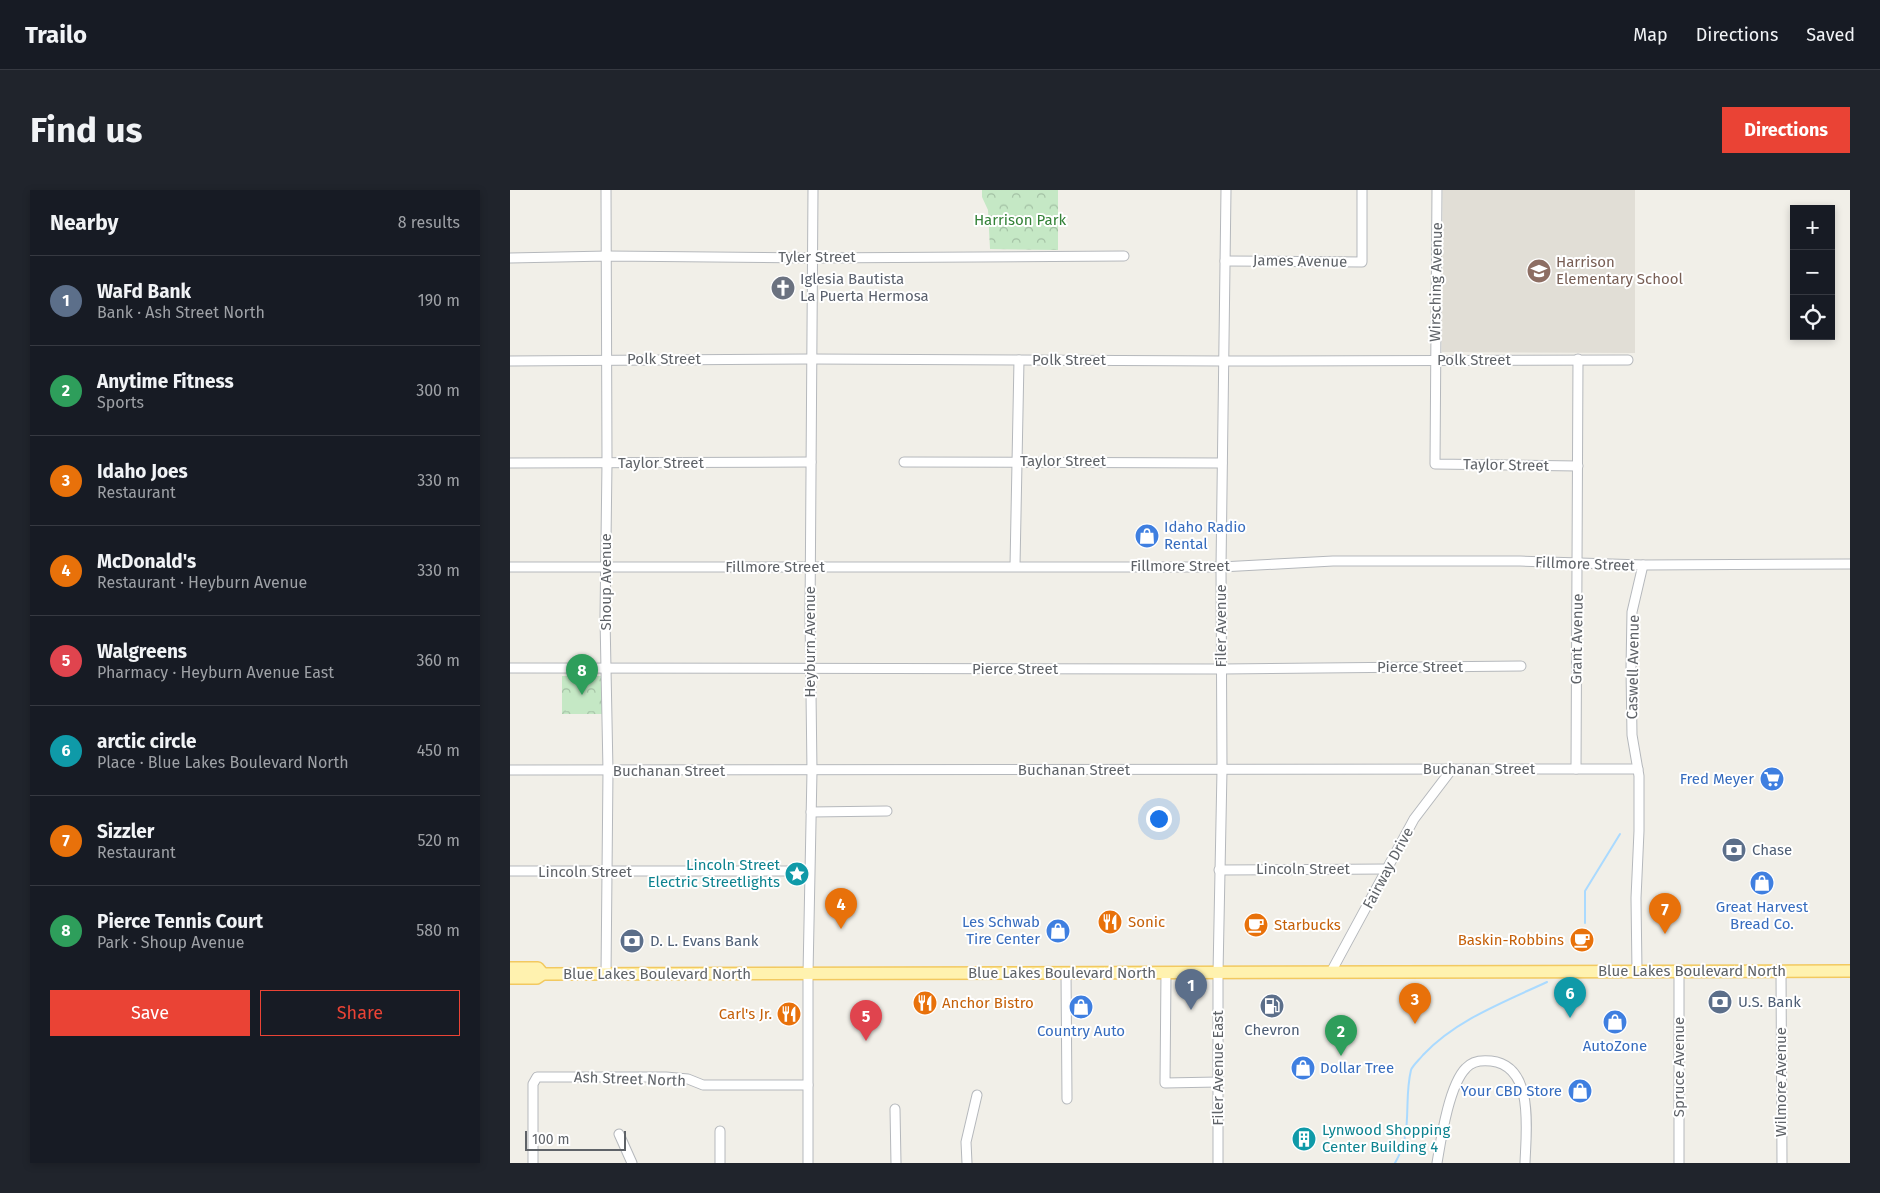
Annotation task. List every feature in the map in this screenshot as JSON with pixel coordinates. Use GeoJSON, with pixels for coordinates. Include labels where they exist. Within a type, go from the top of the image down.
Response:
{"type":"FeatureCollection","features":[{"type":"Feature","properties":{"kind":"main road","name":"Blue Lakes Boulevard North"},"geometry":{"type":"LineString","coordinates":[[510,968],[538,968],[543,974]]}},
{"type":"Feature","properties":{"kind":"main road","name":"Blue Lakes Boulevard North"},"geometry":{"type":"LineString","coordinates":[[510,978],[537,978],[543,974],[1066,974],[1850,970]]}},
{"type":"Feature","properties":{"kind":"street","name":"Shoup Avenue"},"geometry":{"type":"LineString","coordinates":[[606,190],[608,256],[604,618],[608,771],[606,974]]}},
{"type":"Feature","properties":{"kind":"street","name":"Heyburn Avenue"},"geometry":{"type":"LineString","coordinates":[[808,1163],[809,871],[812,770],[810,669],[813,190]]}},
{"type":"Feature","properties":{"kind":"street","name":"Filer Avenue"},"geometry":{"type":"LineString","coordinates":[[1218,973],[1222,770],[1221,567],[1226,190]]}},
{"type":"Feature","properties":{"kind":"street","name":"James Avenue"},"geometry":{"type":"LineString","coordinates":[[1225,261],[1362,262],[1362,190]]}},
{"type":"Feature","properties":{"kind":"street","name":"Wirsching Avenue"},"geometry":{"type":"LineString","coordinates":[[1435,464],[1438,190]]}},
{"type":"Feature","properties":{"kind":"street","name":"Tyler Street"},"geometry":{"type":"LineString","coordinates":[[510,258],[608,256],[812,258],[1124,256]]}},
{"type":"Feature","properties":{"kind":"street","name":"Polk Street"},"geometry":{"type":"LineString","coordinates":[[510,361],[812,359],[1628,360]]}},
{"type":"Feature","properties":{"kind":"street","name":"Grant Avenue"},"geometry":{"type":"LineString","coordinates":[[1576,769],[1578,359]]}},
{"type":"Feature","properties":{"kind":"street"},"geometry":{"type":"LineString","coordinates":[[1015,566],[1019,360]]}},
{"type":"Feature","properties":{"kind":"street","name":"Taylor Street"},"geometry":{"type":"LineString","coordinates":[[510,463],[811,462]]}},
{"type":"Feature","properties":{"kind":"street","name":"Taylor Street"},"geometry":{"type":"LineString","coordinates":[[904,462],[1222,463]]}},
{"type":"Feature","properties":{"kind":"street","name":"Taylor Street"},"geometry":{"type":"LineString","coordinates":[[1435,464],[1578,466]]}},
{"type":"Feature","properties":{"kind":"street","name":"Fillmore Street"},"geometry":{"type":"LineString","coordinates":[[510,567],[1221,567],[1333,561],[1520,561],[1643,565],[1850,564]]}},
{"type":"Feature","properties":{"kind":"street","name":"Caswell Avenue"},"geometry":{"type":"LineString","coordinates":[[1636,971],[1636,898],[1639,831],[1638,769],[1632,735],[1632,612],[1643,565]]}},
{"type":"Feature","properties":{"kind":"street","name":"Pierce Street"},"geometry":{"type":"LineString","coordinates":[[510,668],[810,669],[1520,666]]}},
{"type":"Feature","properties":{"kind":"street","name":"Fairway Drive"},"geometry":{"type":"LineString","coordinates":[[1331,972],[1414,819],[1452,769]]}},
{"type":"Feature","properties":{"kind":"street","name":"Buchanan Street"},"geometry":{"type":"LineString","coordinates":[[510,770],[1638,769]]}},
{"type":"Feature","properties":{"kind":"street"},"geometry":{"type":"LineString","coordinates":[[811,812],[887,812]]}},
{"type":"Feature","properties":{"kind":"street","name":"Lincoln Street"},"geometry":{"type":"LineString","coordinates":[[1220,870],[1387,869]]}},
{"type":"Feature","properties":{"kind":"street","name":"Lincoln Street"},"geometry":{"type":"LineString","coordinates":[[510,871],[809,871]]}},
{"type":"Feature","properties":{"kind":"street","name":"Spruce Avenue"},"geometry":{"type":"LineString","coordinates":[[1678,971],[1679,1163]]}},
{"type":"Feature","properties":{"kind":"street","name":"Wilmore Avenue"},"geometry":{"type":"LineString","coordinates":[[1781,971],[1782,1163]]}},
{"type":"Feature","properties":{"kind":"street"},"geometry":{"type":"LineString","coordinates":[[1166,973],[1165,1084],[1218,1082]]}},
{"type":"Feature","properties":{"kind":"street","name":"Filer Avenue East"},"geometry":{"type":"LineString","coordinates":[[1218,973],[1218,1163]]}},
{"type":"Feature","properties":{"kind":"street"},"geometry":{"type":"LineString","coordinates":[[1066,974],[1067,1099]]}},
{"type":"Feature","properties":{"kind":"street"},"geometry":{"type":"LineString","coordinates":[[1437,1163],[1452,1094],[1458,1079],[1466,1067],[1476,1061],[1496,1062],[1510,1067],[1517,1076],[1526,1106],[1525,1163]]}},
{"type":"Feature","properties":{"kind":"street","name":"Ash Street North"},"geometry":{"type":"LineString","coordinates":[[532,1163],[533,1084],[537,1077],[666,1077],[688,1079],[703,1085],[808,1086]]}},
{"type":"Feature","properties":{"kind":"street"},"geometry":{"type":"LineString","coordinates":[[967,1163],[966,1142],[977,1095]]}},
{"type":"Feature","properties":{"kind":"street"},"geometry":{"type":"LineString","coordinates":[[896,1109],[896,1163]]}},
{"type":"Feature","properties":{"kind":"street"},"geometry":{"type":"LineString","coordinates":[[720,1131],[720,1163]]}},
{"type":"Feature","properties":{"kind":"street"},"geometry":{"type":"LineString","coordinates":[[619,1134],[632,1163]]}},
{"type":"Feature","properties":{"kind":"shaded area","name":"Harrison Elementary School"},"geometry":{"type":"Polygon","coordinates":[[[1443,190],[1635,190],[1635,353],[1442,352],[1443,190]]]}},
{"type":"Feature","properties":{"kind":"green space","name":"Harrison Park"},"geometry":{"type":"Polygon","coordinates":[[[982,190],[1058,190],[1058,250],[990,249],[988,210],[982,197],[982,190]]]}},
{"type":"Feature","properties":{"kind":"green space"},"geometry":{"type":"Polygon","coordinates":[[[562,676],[602,676],[602,714],[562,714],[562,676]]]}},
{"type":"Feature","properties":{"kind":"green space"},"geometry":{"type":"Polygon","coordinates":[[[566,694],[598,695],[598,711],[566,711],[566,694]]]}},
{"type":"Feature","properties":{"kind":"waterway"},"geometry":{"type":"LineString","coordinates":[[1585,923],[1585,891],[1620,834]]}},
{"type":"Feature","properties":{"kind":"waterway"},"geometry":{"type":"LineString","coordinates":[[1395,1163],[1404,1140],[1409,1082],[1411,1070],[1415,1064],[1436,1043],[1465,1022],[1547,982]]}},
{"type":"Feature","properties":{"kind":"place","name":"Harrison Elementary School"},"geometry":{"type":"Point","coordinates":[1539,271]}},
{"type":"Feature","properties":{"kind":"place","name":"Iglesia Bautista La Puerta Hermosa"},"geometry":{"type":"Point","coordinates":[783,288]}},
{"type":"Feature","properties":{"kind":"place","name":"Idaho Radio Rental"},"geometry":{"type":"Point","coordinates":[1147,536]}},
{"type":"Feature","properties":{"kind":"place","name":"Pierce Tennis Court"},"geometry":{"type":"Point","coordinates":[582,695]}},
{"type":"Feature","properties":{"kind":"place","name":"Fred Meyer"},"geometry":{"type":"Point","coordinates":[1772,779]}},
{"type":"Feature","properties":{"kind":"place","name":"Chase"},"geometry":{"type":"Point","coordinates":[1734,850]}},
{"type":"Feature","properties":{"kind":"place","name":"Lincoln Street Electric Streetlights"},"geometry":{"type":"Point","coordinates":[797,874]}},
{"type":"Feature","properties":{"kind":"place","name":"Great Harvest Bread Co."},"geometry":{"type":"Point","coordinates":[1762,883]}},
{"type":"Feature","properties":{"kind":"place","name":"Sonic"},"geometry":{"type":"Point","coordinates":[1110,922]}},
{"type":"Feature","properties":{"kind":"place","name":"Starbucks"},"geometry":{"type":"Point","coordinates":[1256,925]}},
{"type":"Feature","properties":{"kind":"place","name":"McDonald's"},"geometry":{"type":"Point","coordinates":[841,929]}},
{"type":"Feature","properties":{"kind":"place","name":"Les Schwab Tire Center"},"geometry":{"type":"Point","coordinates":[1058,931]}},
{"type":"Feature","properties":{"kind":"place","name":"Sizzler"},"geometry":{"type":"Point","coordinates":[1665,934]}},
{"type":"Feature","properties":{"kind":"place","name":"Baskin-Robbins"},"geometry":{"type":"Point","coordinates":[1582,940]}},
{"type":"Feature","properties":{"kind":"place","name":"D. L. Evans Bank"},"geometry":{"type":"Point","coordinates":[632,941]}},
{"type":"Feature","properties":{"kind":"place","name":"U.S. Bank"},"geometry":{"type":"Point","coordinates":[1720,1002]}},
{"type":"Feature","properties":{"kind":"place","name":"Anchor Bistro"},"geometry":{"type":"Point","coordinates":[925,1003]}},
{"type":"Feature","properties":{"kind":"place","name":"Chevron"},"geometry":{"type":"Point","coordinates":[1272,1006]}},
{"type":"Feature","properties":{"kind":"place","name":"Country Auto"},"geometry":{"type":"Point","coordinates":[1081,1007]}},
{"type":"Feature","properties":{"kind":"place","name":"WaFd Bank"},"geometry":{"type":"Point","coordinates":[1191,1010]}},
{"type":"Feature","properties":{"kind":"place","name":"Carl's Jr."},"geometry":{"type":"Point","coordinates":[789,1014]}},
{"type":"Feature","properties":{"kind":"place","name":"arctic circle"},"geometry":{"type":"Point","coordinates":[1570,1018]}},
{"type":"Feature","properties":{"kind":"place","name":"AutoZone"},"geometry":{"type":"Point","coordinates":[1615,1022]}},
{"type":"Feature","properties":{"kind":"place","name":"Idaho Joes"},"geometry":{"type":"Point","coordinates":[1415,1024]}},
{"type":"Feature","properties":{"kind":"place","name":"Walgreens"},"geometry":{"type":"Point","coordinates":[866,1041]}},
{"type":"Feature","properties":{"kind":"place","name":"Anytime Fitness"},"geometry":{"type":"Point","coordinates":[1341,1056]}},
{"type":"Feature","properties":{"kind":"place","name":"Dollar Tree"},"geometry":{"type":"Point","coordinates":[1303,1068]}},
{"type":"Feature","properties":{"kind":"place","name":"Your CBD Store"},"geometry":{"type":"Point","coordinates":[1580,1091]}},
{"type":"Feature","properties":{"kind":"place","name":"Lynwood Shopping Center Building 4"},"geometry":{"type":"Point","coordinates":[1304,1139]}}]}
